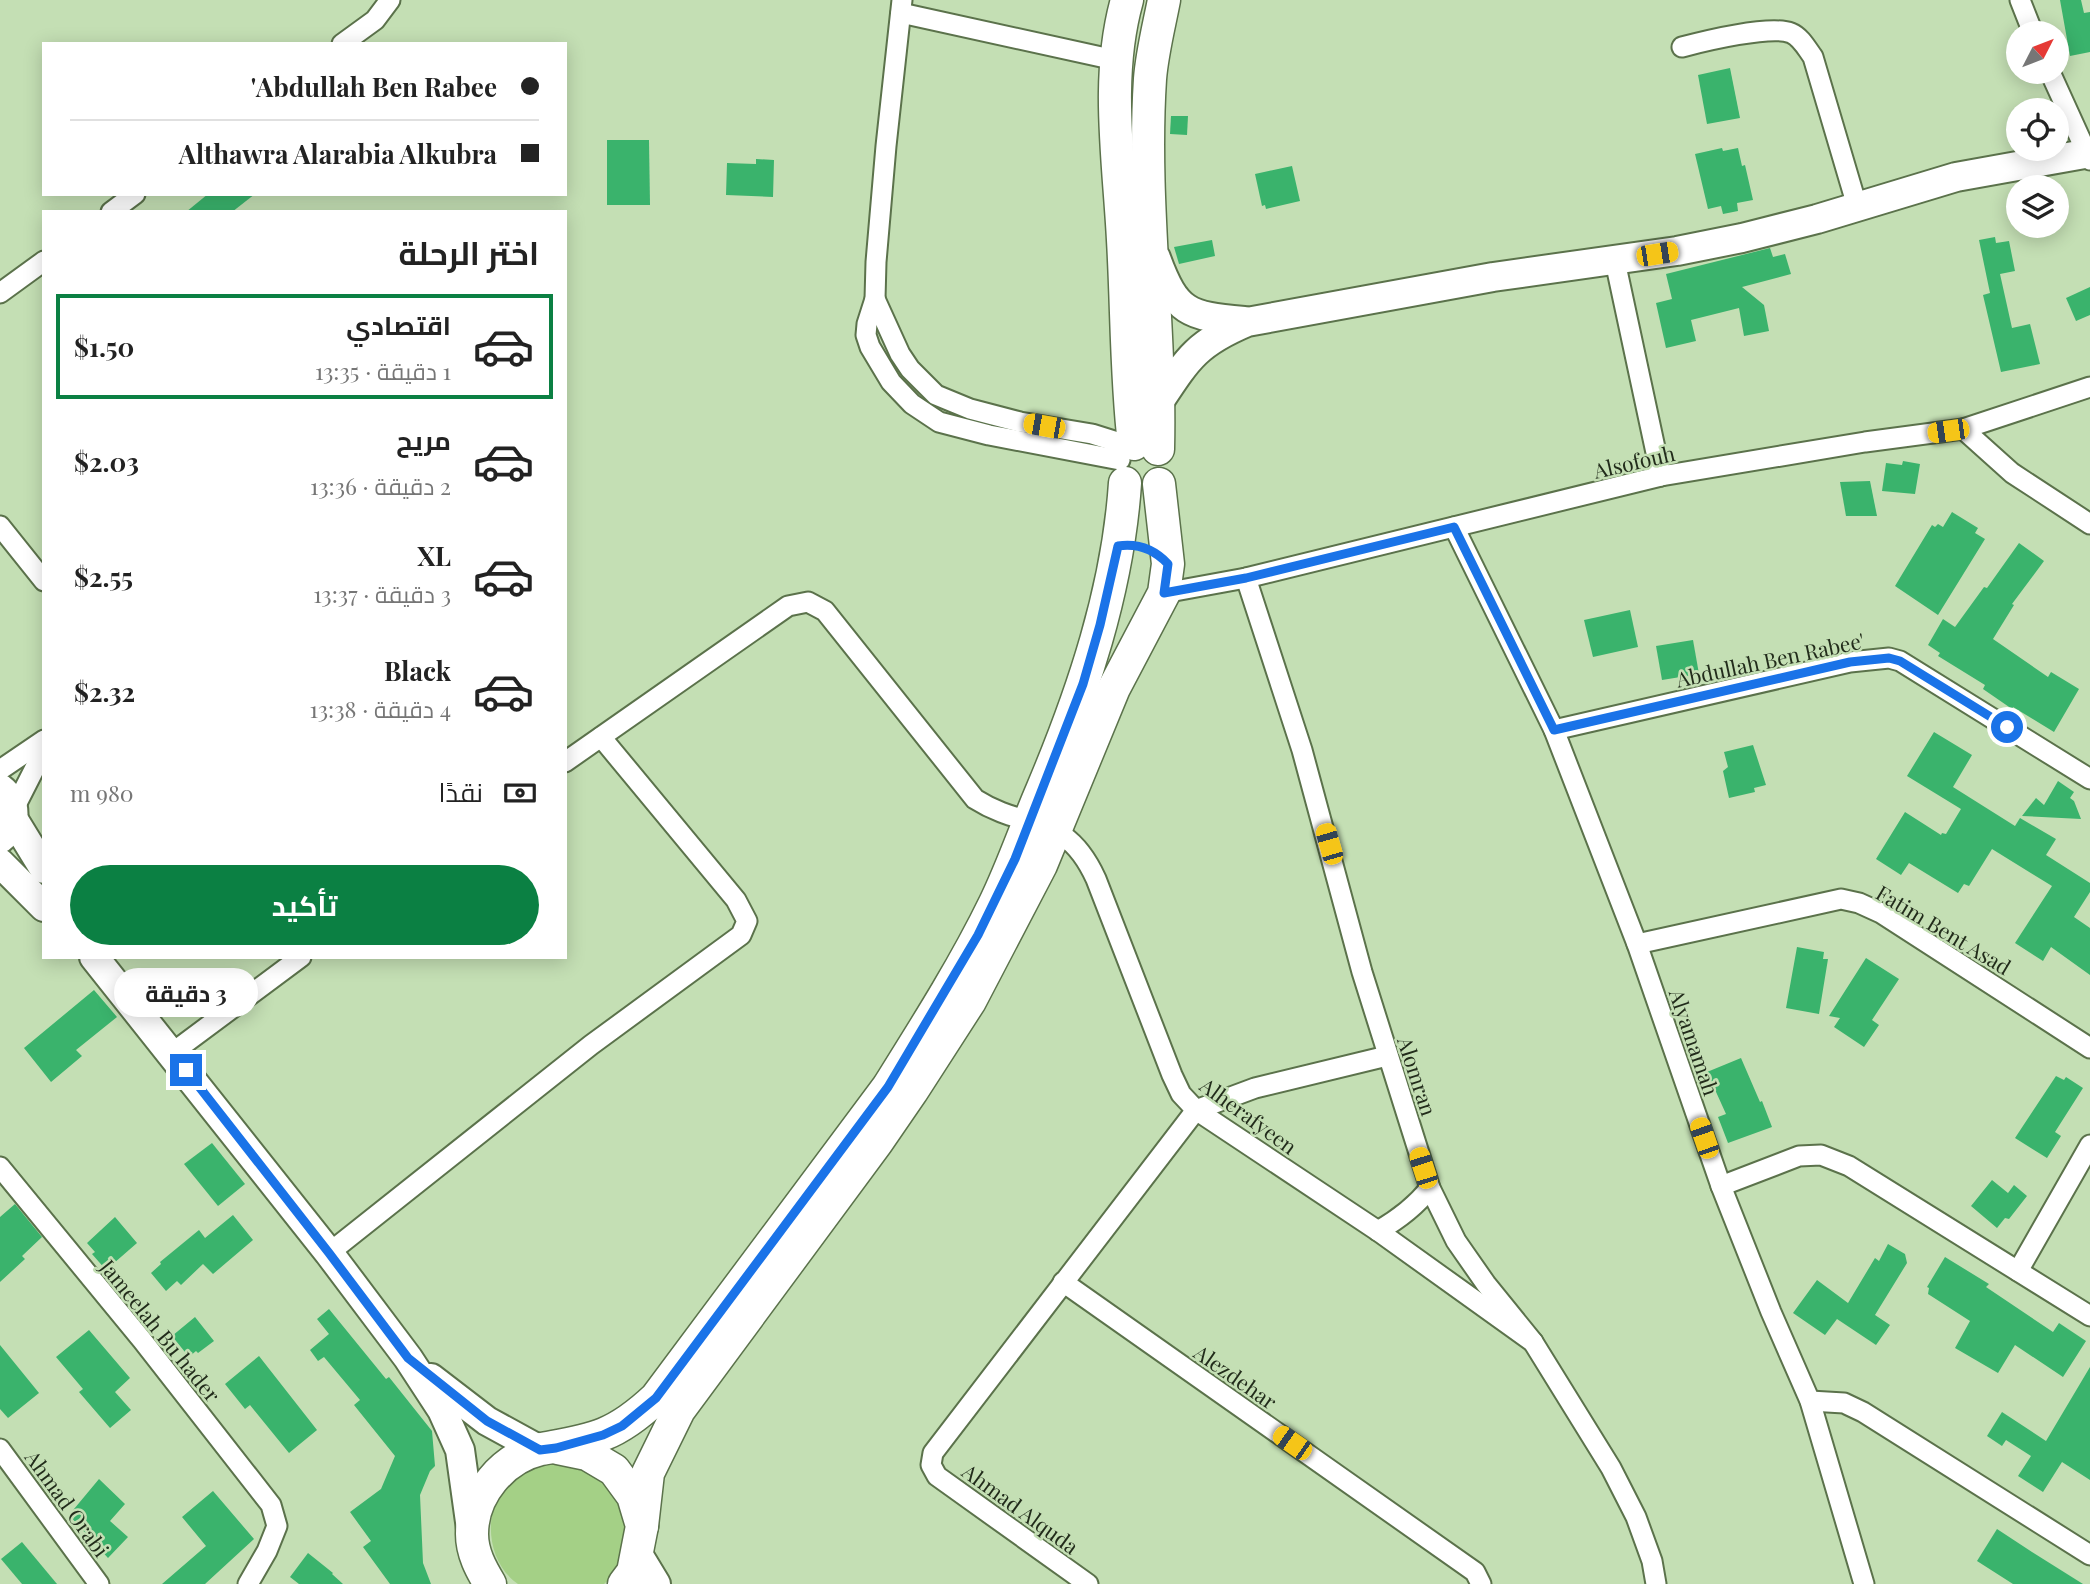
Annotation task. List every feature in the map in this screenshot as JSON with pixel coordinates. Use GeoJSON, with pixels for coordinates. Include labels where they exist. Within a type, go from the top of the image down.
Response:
{"type":"FeatureCollection","features":[{"type":"Feature","properties":{"kind":"main road"},"geometry":{"type":"LineString","coordinates":[[480,1566],[476,1507],[489,1482],[509,1465],[548,1449],[603,1435],[642,1412],[709,1329],[888,1087],[1043,825],[1114,688],[1166,578],[1159,484],[1150,489],[1139,490],[1129,400],[1115,60],[1127,0]]}},
{"type":"Feature","properties":{"kind":"main road"},"geometry":{"type":"LineString","coordinates":[[624,1584],[633,1572],[648,1473],[679,1410],[877,1142],[936,1055],[988,968],[1043,825],[1115,560],[1134,457],[1159,402],[1149,174],[1150,79],[1164,0]]}},
{"type":"Feature","properties":{"kind":"main road"},"geometry":{"type":"LineString","coordinates":[[1115,560],[1133,545],[1149,549],[1166,578]]}},
{"type":"Feature","properties":{"kind":"main road"},"geometry":{"type":"LineString","coordinates":[[1115,560],[1120,587],[1133,596],[1149,598],[1166,578]]}},
{"type":"Feature","properties":{"kind":"main road"},"geometry":{"type":"LineString","coordinates":[[548,1449],[587,1454],[614,1470],[634,1496],[639,1539]]}},
{"type":"Feature","properties":{"kind":"street"},"geometry":{"type":"LineString","coordinates":[[345,42],[375,20],[390,0]]}},
{"type":"Feature","properties":{"kind":"street"},"geometry":{"type":"LineString","coordinates":[[2020,0],[2028,21]]}},
{"type":"Feature","properties":{"kind":"street"},"geometry":{"type":"LineString","coordinates":[[1115,60],[902,7],[886,146],[875,299],[905,361],[936,395],[970,409],[1020,422],[1092,434],[1134,457]]}},
{"type":"Feature","properties":{"kind":"street"},"geometry":{"type":"LineString","coordinates":[[1682,47],[1727,36],[1778,31],[1790,32],[1798,38],[1813,57],[1857,206]]}},
{"type":"Feature","properties":{"kind":"street"},"geometry":{"type":"LineString","coordinates":[[1159,402],[1194,353],[1218,334],[1247,322],[1493,277],[1615,261],[1742,238],[1956,177],[2089,155],[2056,84]]}},
{"type":"Feature","properties":{"kind":"street"},"geometry":{"type":"LineString","coordinates":[[114,210],[132,196]]}},
{"type":"Feature","properties":{"kind":"street"},"geometry":{"type":"LineString","coordinates":[[1153,247],[1169,291],[1181,305],[1208,318],[1247,322]]}},
{"type":"Feature","properties":{"kind":"street"},"geometry":{"type":"LineString","coordinates":[[1615,261],[1661,476]]}},
{"type":"Feature","properties":{"kind":"street"},"geometry":{"type":"LineString","coordinates":[[0,293],[42,262]]}},
{"type":"Feature","properties":{"kind":"street","name":"Alsofouh"},"geometry":{"type":"LineString","coordinates":[[1166,578],[1246,578],[1661,476],[1865,442],[1963,429],[2090,387]]}},
{"type":"Feature","properties":{"kind":"street"},"geometry":{"type":"LineString","coordinates":[[1963,429],[2012,473],[2090,524]]}},
{"type":"Feature","properties":{"kind":"street"},"geometry":{"type":"LineString","coordinates":[[0,526],[42,578]]}},
{"type":"Feature","properties":{"kind":"street","name":"Alyamamah"},"geometry":{"type":"LineString","coordinates":[[1454,527],[1554,730],[1637,944],[1721,1186],[1810,1401],[1864,1584]]}},
{"type":"Feature","properties":{"kind":"street","name":"Alomran"},"geometry":{"type":"LineString","coordinates":[[1246,578],[1302,750],[1387,1056],[1430,1188],[1456,1241],[1486,1284],[1534,1342],[1611,1468],[1636,1517],[1652,1561],[1656,1584]]}},
{"type":"Feature","properties":{"kind":"street"},"geometry":{"type":"LineString","coordinates":[[567,761],[788,606],[808,602],[825,611],[975,799],[986,806],[1043,825]]}},
{"type":"Feature","properties":{"kind":"street","name":"Abdullah Ben Rabee'"},"geometry":{"type":"LineString","coordinates":[[1554,730],[1850,662],[1889,658],[1900,661],[2090,779]]}},
{"type":"Feature","properties":{"kind":"street"},"geometry":{"type":"LineString","coordinates":[[329,1253],[591,1045],[741,935],[747,921],[736,900],[601,737]]}},
{"type":"Feature","properties":{"kind":"street"},"geometry":{"type":"LineString","coordinates":[[0,770],[42,741]]}},
{"type":"Feature","properties":{"kind":"street"},"geometry":{"type":"LineString","coordinates":[[42,753],[7,814],[42,866]]}},
{"type":"Feature","properties":{"kind":"street","name":"Alherafyeen"},"geometry":{"type":"LineString","coordinates":[[1043,825],[1076,846],[1091,867],[1172,1075],[1181,1094],[1196,1110],[1378,1231],[1534,1342]]}},
{"type":"Feature","properties":{"kind":"street"},"geometry":{"type":"LineString","coordinates":[[0,863],[42,905]]}},
{"type":"Feature","properties":{"kind":"street","name":"Fatim Bent Asad"},"geometry":{"type":"LineString","coordinates":[[1637,944],[1841,899],[1859,903],[1881,913],[2090,1048]]}},
{"type":"Feature","properties":{"kind":"street"},"geometry":{"type":"LineString","coordinates":[[172,1053],[298,959]]}},
{"type":"Feature","properties":{"kind":"street"},"geometry":{"type":"LineString","coordinates":[[98,960],[329,1253],[408,1358],[442,1410],[455,1434],[480,1566]]}},
{"type":"Feature","properties":{"kind":"street"},"geometry":{"type":"LineString","coordinates":[[1063,1282],[1196,1110],[1255,1088],[1387,1056]]}},
{"type":"Feature","properties":{"kind":"street"},"geometry":{"type":"LineString","coordinates":[[2018,1271],[2090,1145]]}},
{"type":"Feature","properties":{"kind":"street"},"geometry":{"type":"LineString","coordinates":[[1721,1186],[1799,1156],[1821,1155],[1849,1166],[2090,1316]]}},
{"type":"Feature","properties":{"kind":"street","name":"Jameelah Bu hader"},"geometry":{"type":"LineString","coordinates":[[0,1167],[142,1340],[271,1505],[277,1526],[267,1551],[248,1584]]}},
{"type":"Feature","properties":{"kind":"street"},"geometry":{"type":"LineString","coordinates":[[1378,1231],[1400,1218],[1430,1188]]}},
{"type":"Feature","properties":{"kind":"street","name":"Ahmad Alquda"},"geometry":{"type":"LineString","coordinates":[[1063,1282],[933,1453],[931,1465],[937,1476],[1088,1584]]}},
{"type":"Feature","properties":{"kind":"street","name":"Alezdehar"},"geometry":{"type":"LineString","coordinates":[[1063,1282],[1475,1572],[1481,1584]]}},
{"type":"Feature","properties":{"kind":"street"},"geometry":{"type":"LineString","coordinates":[[408,1358],[487,1421],[548,1449]]}},
{"type":"Feature","properties":{"kind":"street"},"geometry":{"type":"LineString","coordinates":[[1810,1401],[1844,1403],[1863,1412],[2090,1555]]}},
{"type":"Feature","properties":{"kind":"street","name":"Ahmad Orabi"},"geometry":{"type":"LineString","coordinates":[[0,1449],[99,1584]]}},
{"type":"Feature","properties":{"kind":"street"},"geometry":{"type":"LineString","coordinates":[[639,1539],[656,1584]]}},
{"type":"Feature","properties":{"kind":"green space"},"geometry":{"type":"Polygon","coordinates":[[[550,1460],[574,1460],[615,1484],[631,1528],[617,1572],[604,1584],[518,1584],[499,1562],[491,1534],[491,1520],[501,1492],[519,1474],[550,1460]]]}},
{"type":"Feature","properties":{"kind":"building"},"geometry":{"type":"Polygon","coordinates":[[[2060,0],[2081,0],[2084,13],[2090,12],[2090,52],[2070,56],[2069,21],[2064,21],[2060,0]]]}},
{"type":"Feature","properties":{"kind":"building"},"geometry":{"type":"Polygon","coordinates":[[[1730,68],[1740,118],[1707,124],[1698,75],[1730,68]]]}},
{"type":"Feature","properties":{"kind":"building"},"geometry":{"type":"Polygon","coordinates":[[[1171,116],[1188,116],[1187,135],[1170,134],[1171,116]]]}},
{"type":"Feature","properties":{"kind":"building"},"geometry":{"type":"Polygon","coordinates":[[[607,140],[649,140],[650,205],[607,205],[607,140]]]}},
{"type":"Feature","properties":{"kind":"building"},"geometry":{"type":"Polygon","coordinates":[[[1722,148],[1723,151],[1738,148],[1753,200],[1737,203],[1738,211],[1723,214],[1721,206],[1708,209],[1695,154],[1722,148]]]}},
{"type":"Feature","properties":{"kind":"building"},"geometry":{"type":"Polygon","coordinates":[[[756,159],[774,160],[773,197],[726,195],[727,163],[756,164],[756,159]]]}},
{"type":"Feature","properties":{"kind":"building"},"geometry":{"type":"Polygon","coordinates":[[[1292,166],[1300,201],[1266,209],[1265,205],[1262,206],[1255,174],[1292,166]]]}},
{"type":"Feature","properties":{"kind":"building"},"geometry":{"type":"Polygon","coordinates":[[[206,196],[252,196],[235,210],[188,210],[206,196]]]}},
{"type":"Feature","properties":{"kind":"building"},"geometry":{"type":"Polygon","coordinates":[[[1995,237],[1996,243],[2009,241],[2015,271],[2000,274],[2012,328],[2030,324],[2040,364],[2001,372],[1983,295],[1990,293],[1979,240],[1995,237]]]}},
{"type":"Feature","properties":{"kind":"building"},"geometry":{"type":"Polygon","coordinates":[[[1212,240],[1215,256],[1179,264],[1174,247],[1212,240]]]}},
{"type":"Feature","properties":{"kind":"building"},"geometry":{"type":"Polygon","coordinates":[[[1770,248],[1773,257],[1785,254],[1791,274],[1742,287],[1764,305],[1769,331],[1744,336],[1739,308],[1691,320],[1696,341],[1666,348],[1656,303],[1672,299],[1666,274],[1770,248]]]}},
{"type":"Feature","properties":{"kind":"building"},"geometry":{"type":"Polygon","coordinates":[[[2090,287],[2090,315],[2076,321],[2066,298],[2090,287]]]}},
{"type":"Feature","properties":{"kind":"building"},"geometry":{"type":"Polygon","coordinates":[[[1903,461],[1920,464],[1915,494],[1882,491],[1886,463],[1902,465],[1903,461]]]}},
{"type":"Feature","properties":{"kind":"building"},"geometry":{"type":"Polygon","coordinates":[[[1870,481],[1877,516],[1846,516],[1840,482],[1870,481]]]}},
{"type":"Feature","properties":{"kind":"building"},"geometry":{"type":"Polygon","coordinates":[[[1952,512],[1978,528],[1975,533],[1985,539],[1938,615],[1895,586],[1932,525],[1943,527],[1952,512]]]}},
{"type":"Feature","properties":{"kind":"building"},"geometry":{"type":"Polygon","coordinates":[[[2019,543],[2044,561],[2012,604],[2014,605],[1993,639],[2048,677],[2051,672],[2079,689],[2054,732],[1983,689],[1985,685],[1938,656],[1940,653],[1928,645],[1943,619],[1955,627],[2019,543]]]}},
{"type":"Feature","properties":{"kind":"building"},"geometry":{"type":"Polygon","coordinates":[[[1630,610],[1638,647],[1593,657],[1584,620],[1630,610]]]}},
{"type":"Feature","properties":{"kind":"building"},"geometry":{"type":"Polygon","coordinates":[[[1693,640],[1699,674],[1662,680],[1656,646],[1693,640]]]}},
{"type":"Feature","properties":{"kind":"building"},"geometry":{"type":"Polygon","coordinates":[[[1934,732],[1972,755],[1953,787],[2015,826],[2020,818],[2056,839],[2046,855],[2090,883],[2090,892],[2074,917],[2090,928],[2090,975],[2051,947],[2043,961],[2015,943],[2052,886],[1992,849],[1969,886],[1964,884],[1958,893],[1909,863],[1901,875],[1876,859],[1905,812],[1941,835],[1946,834],[1961,809],[1907,776],[1934,732]]]}},
{"type":"Feature","properties":{"kind":"building"},"geometry":{"type":"Polygon","coordinates":[[[1753,745],[1766,785],[1754,788],[1755,792],[1729,798],[1723,771],[1728,767],[1724,752],[1753,745]]]}},
{"type":"Feature","properties":{"kind":"building"},"geometry":{"type":"Polygon","coordinates":[[[2058,781],[2074,792],[2070,798],[2074,801],[2081,819],[2022,816],[2036,798],[2044,805],[2058,781]]]}},
{"type":"Feature","properties":{"kind":"building"},"geometry":{"type":"Polygon","coordinates":[[[1797,947],[1824,952],[1823,959],[1828,959],[1819,1014],[1786,1008],[1797,947]]]}},
{"type":"Feature","properties":{"kind":"building"},"geometry":{"type":"Polygon","coordinates":[[[1866,958],[1899,979],[1872,1020],[1879,1025],[1864,1047],[1834,1027],[1840,1018],[1829,1016],[1866,958]]]}},
{"type":"Feature","properties":{"kind":"building"},"geometry":{"type":"Polygon","coordinates":[[[94,990],[117,1017],[76,1050],[82,1056],[51,1082],[24,1048],[94,990]]]}},
{"type":"Feature","properties":{"kind":"building"},"geometry":{"type":"Polygon","coordinates":[[[1741,1058],[1772,1127],[1728,1143],[1718,1117],[1726,1114],[1707,1072],[1741,1058]]]}},
{"type":"Feature","properties":{"kind":"building"},"geometry":{"type":"Polygon","coordinates":[[[2056,1076],[2064,1080],[2066,1077],[2083,1088],[2055,1132],[2061,1136],[2047,1158],[2015,1138],[2056,1076]]]}},
{"type":"Feature","properties":{"kind":"building"},"geometry":{"type":"Polygon","coordinates":[[[212,1143],[245,1184],[218,1206],[184,1164],[212,1143]]]}},
{"type":"Feature","properties":{"kind":"building"},"geometry":{"type":"Polygon","coordinates":[[[1992,1180],[2008,1193],[2014,1185],[2027,1196],[2009,1219],[2005,1218],[1997,1228],[1971,1206],[1992,1180]]]}},
{"type":"Feature","properties":{"kind":"building"},"geometry":{"type":"Polygon","coordinates":[[[15,1204],[42,1237],[22,1256],[25,1259],[0,1282],[0,1217],[15,1204]]]}},
{"type":"Feature","properties":{"kind":"building"},"geometry":{"type":"Polygon","coordinates":[[[233,1215],[253,1240],[213,1274],[203,1264],[181,1285],[177,1281],[166,1291],[151,1273],[160,1262],[199,1230],[205,1238],[233,1215]]]}},
{"type":"Feature","properties":{"kind":"building"},"geometry":{"type":"Polygon","coordinates":[[[115,1217],[137,1243],[106,1270],[92,1254],[95,1252],[87,1243],[115,1217]]]}},
{"type":"Feature","properties":{"kind":"building"},"geometry":{"type":"Polygon","coordinates":[[[1888,1244],[1905,1254],[1907,1263],[1875,1315],[1890,1325],[1876,1345],[1837,1319],[1825,1335],[1793,1313],[1817,1280],[1848,1303],[1875,1258],[1879,1261],[1888,1244]]]}},
{"type":"Feature","properties":{"kind":"building"},"geometry":{"type":"Polygon","coordinates":[[[1945,1257],[1989,1284],[1986,1287],[2053,1332],[2059,1323],[2086,1341],[2063,1377],[2015,1345],[1998,1373],[1955,1348],[1970,1321],[1928,1294],[1927,1287],[1945,1257]]]}},
{"type":"Feature","properties":{"kind":"building"},"geometry":{"type":"Polygon","coordinates":[[[329,1309],[432,1431],[435,1466],[430,1471],[420,1495],[423,1563],[431,1584],[390,1584],[363,1547],[371,1541],[350,1512],[381,1489],[395,1456],[354,1405],[360,1400],[324,1357],[318,1361],[310,1350],[329,1334],[317,1319],[329,1309]]]}},
{"type":"Feature","properties":{"kind":"building"},"geometry":{"type":"Polygon","coordinates":[[[195,1317],[214,1341],[189,1357],[172,1336],[195,1317]]]}},
{"type":"Feature","properties":{"kind":"building"},"geometry":{"type":"Polygon","coordinates":[[[89,1330],[130,1378],[115,1392],[131,1410],[110,1428],[79,1392],[83,1389],[56,1357],[89,1330]]]}},
{"type":"Feature","properties":{"kind":"building"},"geometry":{"type":"Polygon","coordinates":[[[0,1345],[39,1393],[8,1418],[0,1409],[0,1345]]]}},
{"type":"Feature","properties":{"kind":"building"},"geometry":{"type":"Polygon","coordinates":[[[259,1356],[317,1430],[289,1453],[250,1405],[245,1409],[225,1384],[259,1356]]]}},
{"type":"Feature","properties":{"kind":"building"},"geometry":{"type":"Polygon","coordinates":[[[2090,1367],[2090,1480],[2062,1462],[2043,1492],[2018,1476],[2031,1456],[2006,1440],[2002,1446],[1987,1436],[2002,1412],[2046,1441],[2090,1367]]]}},
{"type":"Feature","properties":{"kind":"building"},"geometry":{"type":"Polygon","coordinates":[[[99,1479],[125,1504],[110,1521],[128,1537],[108,1558],[69,1515],[99,1479]]]}},
{"type":"Feature","properties":{"kind":"building"},"geometry":{"type":"Polygon","coordinates":[[[213,1491],[254,1539],[205,1584],[162,1584],[206,1546],[182,1517],[213,1491]]]}},
{"type":"Feature","properties":{"kind":"building"},"geometry":{"type":"Polygon","coordinates":[[[1997,1529],[2083,1584],[2013,1584],[1977,1561],[1997,1529]]]}},
{"type":"Feature","properties":{"kind":"building"},"geometry":{"type":"Polygon","coordinates":[[[22,1542],[57,1584],[22,1584],[1,1559],[22,1542]]]}},
{"type":"Feature","properties":{"kind":"building"},"geometry":{"type":"Polygon","coordinates":[[[308,1553],[343,1584],[299,1584],[290,1577],[308,1553]]]}},
{"type":"Feature","properties":{"kind":"route"},"geometry":{"type":"LineString","coordinates":[[186,1070],[408,1358],[487,1421],[540,1450],[556,1448],[603,1435],[622,1426],[656,1398],[888,1087],[918,1039],[978,935],[1015,859],[1083,684],[1118,546],[1141,546],[1156,553],[1168,564],[1164,593],[1246,578],[1454,527],[1554,730],[1850,662],[1889,658],[1900,661],[2007,727]]}}]}
